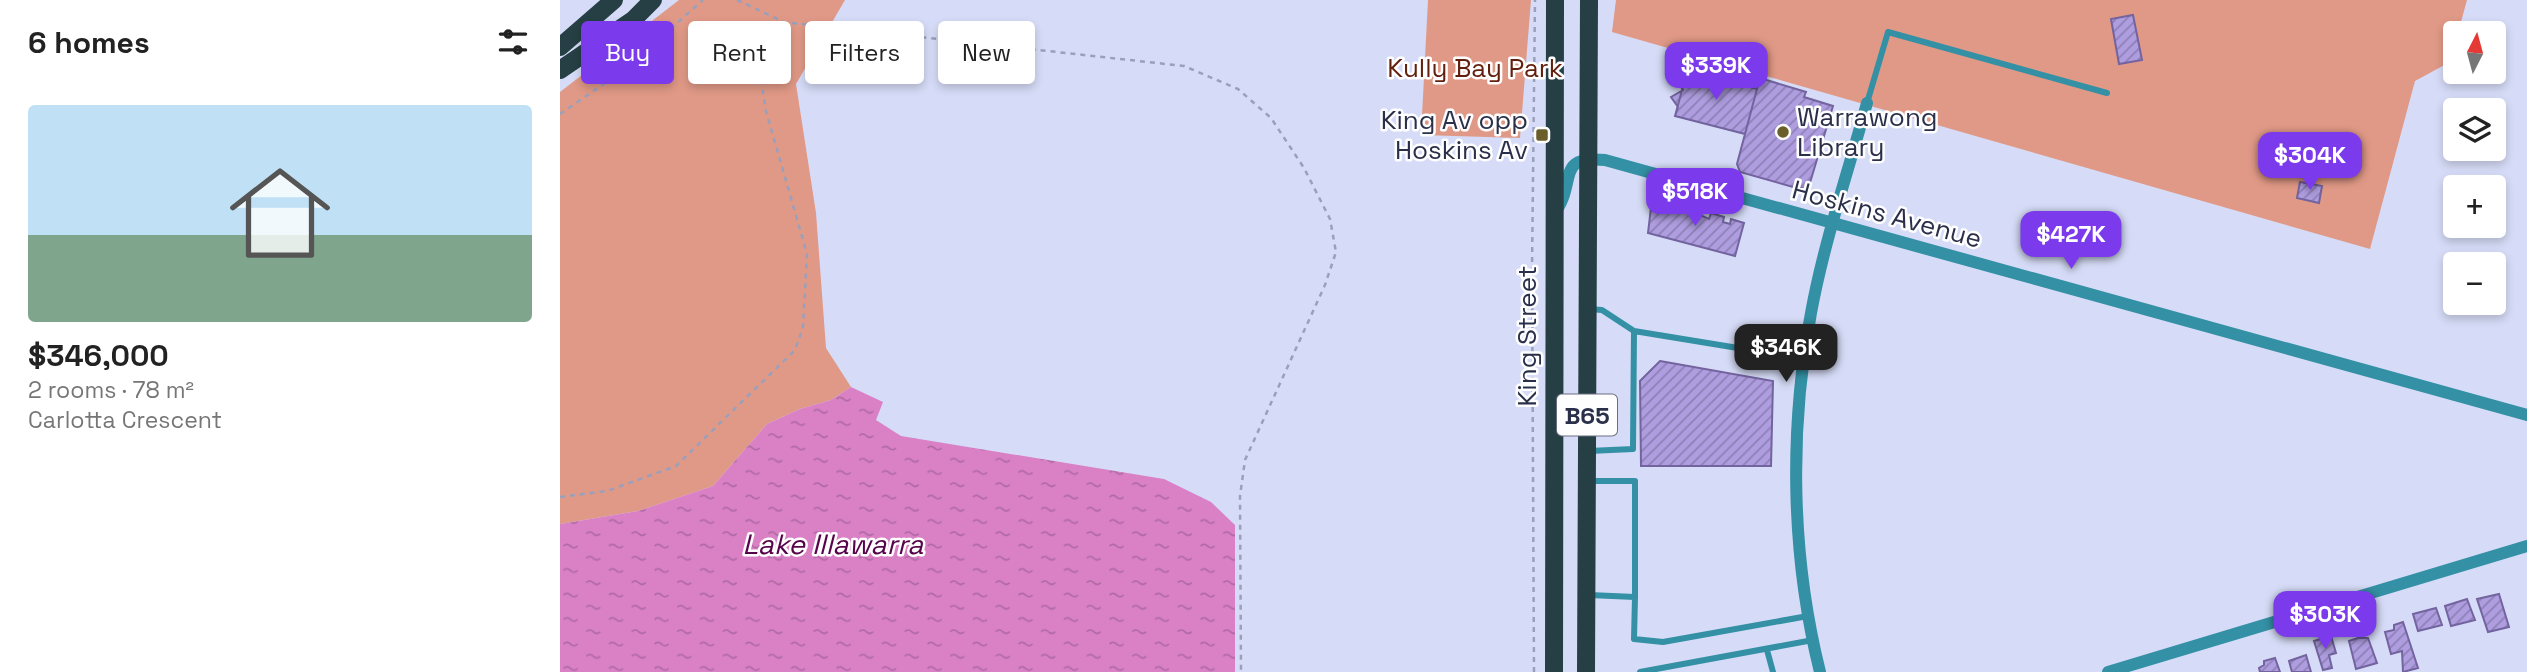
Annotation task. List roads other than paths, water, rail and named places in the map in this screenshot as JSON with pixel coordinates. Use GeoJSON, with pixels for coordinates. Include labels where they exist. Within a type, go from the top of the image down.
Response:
{"type":"FeatureCollection","features":[{"type":"Feature","properties":{"kind":"main road"},"geometry":{"type":"LineString","coordinates":[[560,47],[614,0]]}},
{"type":"Feature","properties":{"kind":"main road"},"geometry":{"type":"LineString","coordinates":[[560,70],[633,19],[653,0]]}},
{"type":"Feature","properties":{"kind":"main road","name":"King Street"},"geometry":{"type":"LineString","coordinates":[[1554,672],[1555,0]]}},
{"type":"Feature","properties":{"kind":"main road","name":"B65"},"geometry":{"type":"LineString","coordinates":[[1586,672],[1589,0]]}},
{"type":"Feature","properties":{"kind":"street"},"geometry":{"type":"LineString","coordinates":[[1820,672],[1801,575],[1797,478],[1805,359],[1812,307],[1867,103]]}},
{"type":"Feature","properties":{"kind":"street"},"geometry":{"type":"LineString","coordinates":[[1553,215],[1568,192],[1569,172],[1574,164],[1588,158]]}},
{"type":"Feature","properties":{"kind":"street","name":"Hoskins Avenue"},"geometry":{"type":"LineString","coordinates":[[1588,158],[1605,160],[1834,222],[2527,415]]}},
{"type":"Feature","properties":{"kind":"street"},"geometry":{"type":"LineString","coordinates":[[2108,672],[2527,546]]}},
{"type":"Feature","properties":{"kind":"lane"},"geometry":{"type":"LineString","coordinates":[[1867,103],[1888,32],[2107,93]]}},
{"type":"Feature","properties":{"kind":"lane"},"geometry":{"type":"LineString","coordinates":[[1587,309],[1602,310],[1634,331],[1805,359]]}},
{"type":"Feature","properties":{"kind":"lane"},"geometry":{"type":"LineString","coordinates":[[1587,451],[1633,449],[1634,331]]}},
{"type":"Feature","properties":{"kind":"lane"},"geometry":{"type":"LineString","coordinates":[[1587,481],[1635,481],[1634,639],[1663,642],[1808,615]]}},
{"type":"Feature","properties":{"kind":"lane"},"geometry":{"type":"LineString","coordinates":[[1587,595],[1635,597]]}},
{"type":"Feature","properties":{"kind":"lane"},"geometry":{"type":"LineString","coordinates":[[1640,672],[1812,640]]}},
{"type":"Feature","properties":{"kind":"lane"},"geometry":{"type":"LineString","coordinates":[[1767,650],[1773,672]]}},
{"type":"Feature","properties":{"kind":"water","name":"Lake Illawarra"},"geometry":{"type":"Polygon","coordinates":[[[851,387],[883,402],[876,420],[901,436],[1164,479],[1211,502],[1235,525],[1235,672],[560,672],[560,524],[638,511],[713,486],[767,424],[800,409],[831,400],[851,387]]]}},
{"type":"Feature","properties":{"kind":"place","name":"Warrawong Library"},"geometry":{"type":"Point","coordinates":[1783,132]}},
{"type":"Feature","properties":{"kind":"place","name":"King Av opp Hoskins Av"},"geometry":{"type":"Point","coordinates":[1542,135]}},
{"type":"Feature","properties":{"kind":"park label","name":"Kully Bay Park"},"geometry":{"type":"Point","coordinates":[1475,68]}}]}
